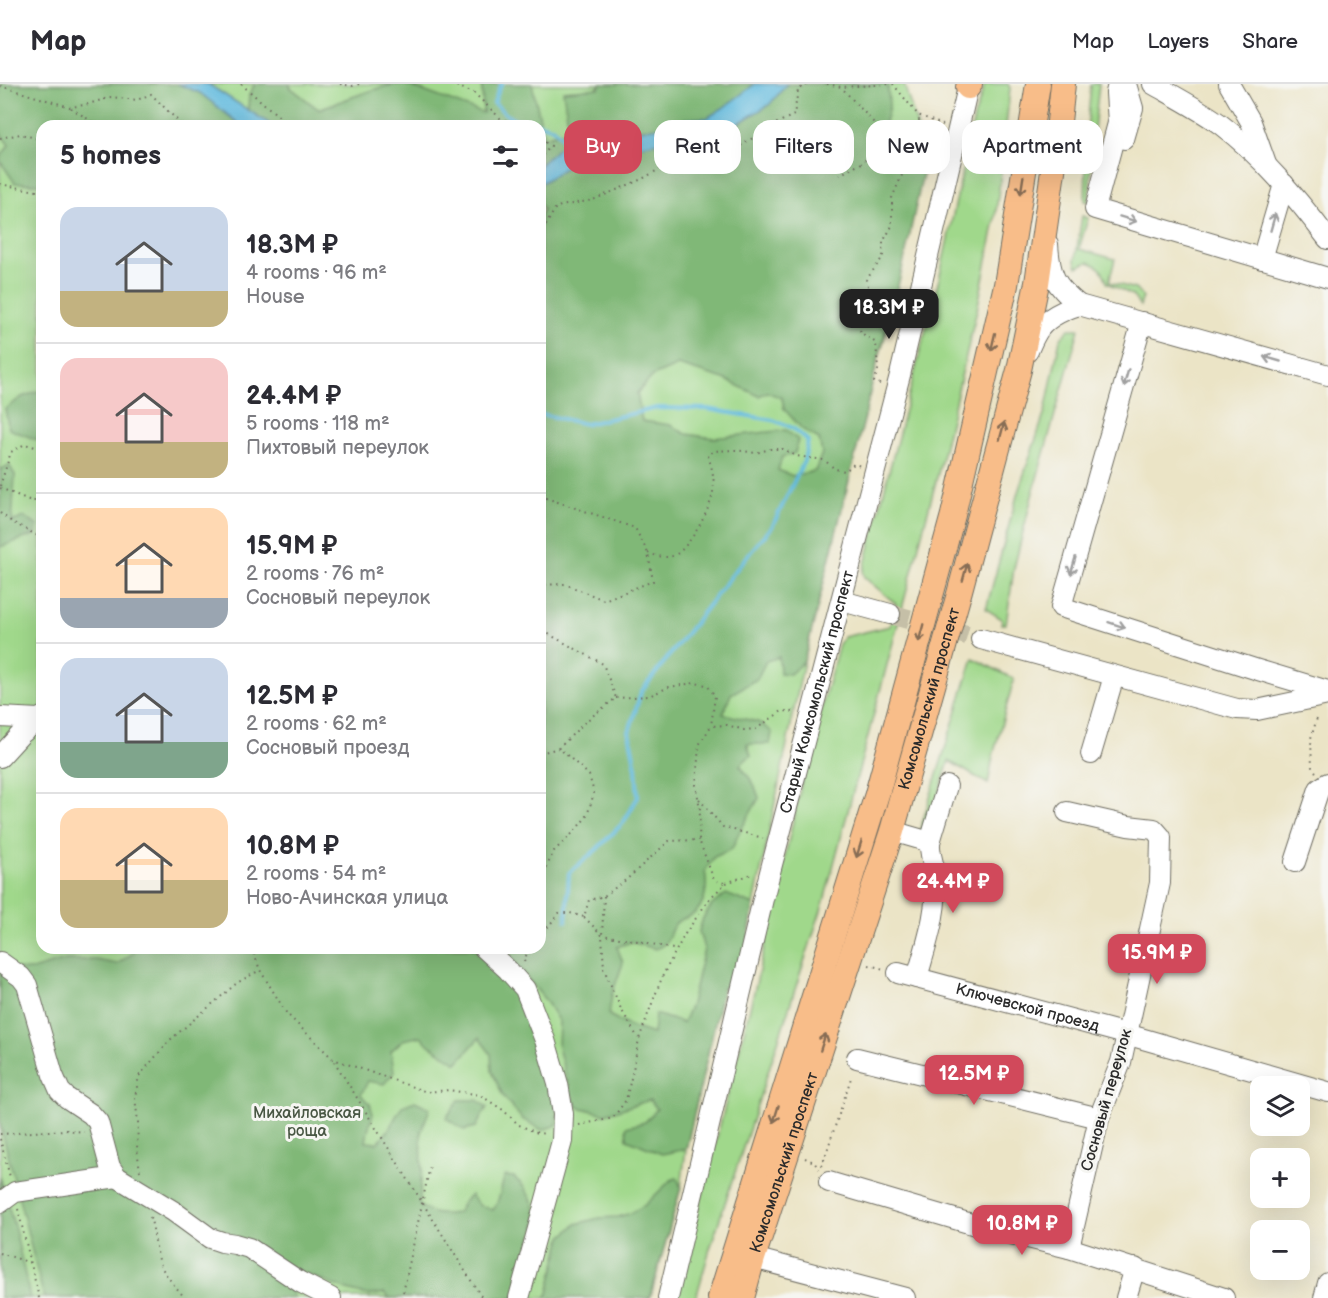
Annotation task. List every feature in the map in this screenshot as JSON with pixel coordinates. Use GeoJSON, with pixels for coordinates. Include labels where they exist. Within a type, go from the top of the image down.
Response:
{"type":"FeatureCollection","features":[{"type":"Feature","properties":{"kind":"main road"},"geometry":{"type":"LineString","coordinates":[[1023,84],[1036,95]]}},
{"type":"Feature","properties":{"kind":"main road","name":"Комсомольский проспект"},"geometry":{"type":"LineString","coordinates":[[742,1298],[892,831],[1019,370],[1037,284],[1047,220],[1063,84]]}},
{"type":"Feature","properties":{"kind":"main road","name":"Комсомольский проспект"},"geometry":{"type":"LineString","coordinates":[[720,1298],[877,794],[953,515],[1006,285],[1036,95]]}},
{"type":"Feature","properties":{"kind":"street"},"geometry":{"type":"LineString","coordinates":[[1118,84],[1116,93],[1118,123],[1095,209],[1328,278]]}},
{"type":"Feature","properties":{"kind":"street"},"geometry":{"type":"LineString","coordinates":[[1105,212],[1133,108],[1126,84]]}},
{"type":"Feature","properties":{"kind":"street"},"geometry":{"type":"LineString","coordinates":[[1153,84],[1221,125],[1267,166],[1328,238]]}},
{"type":"Feature","properties":{"kind":"street"},"geometry":{"type":"LineString","coordinates":[[1229,84],[1251,122],[1267,166]]}},
{"type":"Feature","properties":{"kind":"street","name":"Старый Комсомольский проспект"},"geometry":{"type":"LineString","coordinates":[[668,1298],[769,874],[903,364],[969,85]]}},
{"type":"Feature","properties":{"kind":"street"},"geometry":{"type":"LineString","coordinates":[[1262,259],[1284,184]]}},
{"type":"Feature","properties":{"kind":"street"},"geometry":{"type":"LineString","coordinates":[[1047,220],[1051,271],[1060,288],[1079,305],[1328,375]]}},
{"type":"Feature","properties":{"kind":"street"},"geometry":{"type":"LineString","coordinates":[[1019,370],[1037,331],[1055,315],[1079,305]]}},
{"type":"Feature","properties":{"kind":"street"},"geometry":{"type":"LineString","coordinates":[[1142,322],[1061,607],[1328,691]]}},
{"type":"Feature","properties":{"kind":"street"},"geometry":{"type":"LineString","coordinates":[[842,601],[890,614]]}},
{"type":"Feature","properties":{"kind":"street"},"geometry":{"type":"LineString","coordinates":[[981,639],[1237,709],[1257,710],[1324,704]]}},
{"type":"Feature","properties":{"kind":"street"},"geometry":{"type":"LineString","coordinates":[[1257,710],[1266,705],[1271,690],[1268,681],[1258,670]]}},
{"type":"Feature","properties":{"kind":"street"},"geometry":{"type":"LineString","coordinates":[[1091,754],[1114,675]]}},
{"type":"Feature","properties":{"kind":"street"},"geometry":{"type":"LineString","coordinates":[[0,717],[36,718]]}},
{"type":"Feature","properties":{"kind":"street"},"geometry":{"type":"LineString","coordinates":[[0,757],[36,721]]}},
{"type":"Feature","properties":{"kind":"street"},"geometry":{"type":"LineString","coordinates":[[1295,862],[1324,779]]}},
{"type":"Feature","properties":{"kind":"street"},"geometry":{"type":"LineString","coordinates":[[917,978],[934,912],[935,875],[930,842],[947,786]]}},
{"type":"Feature","properties":{"kind":"street","name":"Сосновый переулок"},"geometry":{"type":"LineString","coordinates":[[1067,813],[1154,829],[1161,837],[1160,883],[1121,1062],[1099,1118],[1070,1248]]}},
{"type":"Feature","properties":{"kind":"street"},"geometry":{"type":"LineString","coordinates":[[892,831],[930,842]]}},
{"type":"Feature","properties":{"kind":"street"},"geometry":{"type":"LineString","coordinates":[[491,954],[525,989],[545,1040],[563,1114],[562,1141],[519,1298]]}},
{"type":"Feature","properties":{"kind":"street"},"geometry":{"type":"LineString","coordinates":[[0,962],[21,977],[27,985],[53,1075],[60,1090],[74,1103],[83,1107],[98,1122],[111,1167],[117,1177],[173,1211],[210,1238],[249,1248],[300,1282],[331,1298]]}},
{"type":"Feature","properties":{"kind":"street","name":"Ключевской проезд"},"geometry":{"type":"LineString","coordinates":[[898,973],[1126,1034],[1328,1092]]}},
{"type":"Feature","properties":{"kind":"street"},"geometry":{"type":"LineString","coordinates":[[857,1058],[1099,1118]]}},
{"type":"Feature","properties":{"kind":"street"},"geometry":{"type":"LineString","coordinates":[[825,1176],[982,1227],[1070,1248],[1224,1298]]}},
{"type":"Feature","properties":{"kind":"street"},"geometry":{"type":"LineString","coordinates":[[7,1197],[117,1177]]}},
{"type":"Feature","properties":{"kind":"street"},"geometry":{"type":"LineString","coordinates":[[753,1258],[905,1298]]}},
{"type":"Feature","properties":{"kind":"street"},"geometry":{"type":"LineString","coordinates":[[1126,1298],[1135,1268]]}},
{"type":"Feature","properties":{"kind":"street"},"geometry":{"type":"LineString","coordinates":[[1324,1298],[1328,1283]]}},
{"type":"Feature","properties":{"kind":"path"},"geometry":{"type":"LineString","coordinates":[[241,84],[283,120]]}},
{"type":"Feature","properties":{"kind":"path"},"geometry":{"type":"LineString","coordinates":[[340,84],[353,86],[359,84]]}},
{"type":"Feature","properties":{"kind":"path"},"geometry":{"type":"LineString","coordinates":[[451,84],[474,93],[505,120]]}},
{"type":"Feature","properties":{"kind":"path"},"geometry":{"type":"LineString","coordinates":[[546,225],[556,207],[593,200],[642,179],[681,157],[709,145],[731,152],[773,125],[794,116],[798,90],[808,84]]}},
{"type":"Feature","properties":{"kind":"path"},"geometry":{"type":"LineString","coordinates":[[828,84],[841,87],[893,84],[918,115],[920,126],[910,141],[906,166],[892,198],[892,226],[883,242],[883,257],[866,280],[872,297],[860,332],[876,343],[878,370],[874,382],[887,386]]}},
{"type":"Feature","properties":{"kind":"path"},"geometry":{"type":"LineString","coordinates":[[0,86],[70,107],[90,120]]}},
{"type":"Feature","properties":{"kind":"path"},"geometry":{"type":"LineString","coordinates":[[839,175],[864,162],[877,141],[874,123],[841,87]]}},
{"type":"Feature","properties":{"kind":"path"},"geometry":{"type":"LineString","coordinates":[[70,107],[111,97],[137,100],[151,94],[177,120]]}},
{"type":"Feature","properties":{"kind":"path"},"geometry":{"type":"LineString","coordinates":[[918,115],[931,120]]}},
{"type":"Feature","properties":{"kind":"path"},"geometry":{"type":"LineString","coordinates":[[0,138],[21,134],[36,138]]}},
{"type":"Feature","properties":{"kind":"path"},"geometry":{"type":"LineString","coordinates":[[0,184],[36,191]]}},
{"type":"Feature","properties":{"kind":"path"},"geometry":{"type":"LineString","coordinates":[[36,447],[25,444],[11,452],[0,487],[36,501]]}},
{"type":"Feature","properties":{"kind":"path"},"geometry":{"type":"LineString","coordinates":[[648,553],[663,557],[675,555],[690,542],[709,508],[714,475],[708,456],[713,451],[736,450],[756,453],[770,449],[783,449],[796,456],[824,460],[835,470],[845,471],[854,464]]}},
{"type":"Feature","properties":{"kind":"path"},"geometry":{"type":"LineString","coordinates":[[546,498],[635,528],[648,553],[653,581],[604,600],[565,584],[546,585]]}},
{"type":"Feature","properties":{"kind":"path"},"geometry":{"type":"LineString","coordinates":[[0,513],[36,534]]}},
{"type":"Feature","properties":{"kind":"path"},"geometry":{"type":"LineString","coordinates":[[546,634],[603,664],[616,698]]}},
{"type":"Feature","properties":{"kind":"path"},"geometry":{"type":"LineString","coordinates":[[546,751],[559,748],[586,721],[616,698],[649,696],[669,687],[694,683],[707,685],[715,696],[711,726],[699,745],[696,785],[700,809],[699,840],[714,880],[726,883]]}},
{"type":"Feature","properties":{"kind":"path"},"geometry":{"type":"LineString","coordinates":[[1324,704],[1311,738],[1312,768],[1324,779]]}},
{"type":"Feature","properties":{"kind":"path"},"geometry":{"type":"LineString","coordinates":[[711,726],[727,725],[744,730],[756,729],[782,711],[802,712]]}},
{"type":"Feature","properties":{"kind":"path"},"geometry":{"type":"LineString","coordinates":[[546,868],[554,851],[588,816],[594,793],[589,775],[559,748]]}},
{"type":"Feature","properties":{"kind":"path"},"geometry":{"type":"LineString","coordinates":[[698,799],[723,827],[769,840]]}},
{"type":"Feature","properties":{"kind":"path"},"geometry":{"type":"LineString","coordinates":[[584,917],[589,900],[604,896],[627,879],[669,841],[699,840]]}},
{"type":"Feature","properties":{"kind":"path"},"geometry":{"type":"LineString","coordinates":[[333,1059],[427,1092],[449,1090],[480,1095],[503,1110],[519,1125],[540,1134],[613,1118],[626,1100],[639,1039],[663,975],[685,934],[710,898],[726,883],[760,872],[769,874]]}},
{"type":"Feature","properties":{"kind":"path"},"geometry":{"type":"LineString","coordinates":[[604,896],[602,935],[604,969],[621,1009],[639,1039]]}},
{"type":"Feature","properties":{"kind":"path"},"geometry":{"type":"LineString","coordinates":[[546,930],[559,913],[570,913],[584,917],[602,935],[676,950]]}},
{"type":"Feature","properties":{"kind":"path"},"geometry":{"type":"LineString","coordinates":[[563,913],[563,918]]}},
{"type":"Feature","properties":{"kind":"path"},"geometry":{"type":"LineString","coordinates":[[254,954],[260,970],[287,1014],[333,1059],[482,1298]]}},
{"type":"Feature","properties":{"kind":"path"},"geometry":{"type":"LineString","coordinates":[[185,1298],[163,1268],[158,1256],[153,1227],[143,1194],[136,1149],[138,1122],[135,1097],[139,1076],[170,1040],[237,983],[260,970]]}},
{"type":"Feature","properties":{"kind":"path"},"geometry":{"type":"LineString","coordinates":[[825,1176],[857,1058]]}},
{"type":"Feature","properties":{"kind":"path"},"geometry":{"type":"LineString","coordinates":[[0,1134],[66,1130],[101,1134]]}},
{"type":"Feature","properties":{"kind":"path"},"geometry":{"type":"LineString","coordinates":[[0,1139],[7,1197],[31,1263],[39,1298]]}},
{"type":"Feature","properties":{"kind":"path"},"geometry":{"type":"LineString","coordinates":[[402,1298],[430,1166]]}},
{"type":"Feature","properties":{"kind":"path"},"geometry":{"type":"LineString","coordinates":[[0,1253],[31,1263]]}},
{"type":"Feature","properties":{"kind":"green space","name":"Михайловская роща"},"geometry":{"type":"Polygon","coordinates":[[[0,84],[178,84],[233,120],[36,120],[36,954],[546,954],[546,182],[569,174],[642,174],[642,149],[654,145],[654,174],[741,174],[741,120],[726,120],[769,105],[787,84],[904,84],[915,120],[866,120],[866,174],[923,174],[886,334],[872,380],[804,661],[742,975],[723,988],[686,1149],[681,1187],[650,1298],[0,1298],[0,84]]]}},
{"type":"Feature","properties":{"kind":"green space"},"geometry":{"type":"Polygon","coordinates":[[[0,84],[178,84],[200,93],[234,120],[36,120],[36,184],[15,183],[0,161],[9,145],[0,133],[0,84]]]}},
{"type":"Feature","properties":{"kind":"green space"},"geometry":{"type":"Polygon","coordinates":[[[208,84],[255,84],[249,95],[248,110],[208,84]]]}},
{"type":"Feature","properties":{"kind":"green space"},"geometry":{"type":"Polygon","coordinates":[[[255,84],[289,84],[318,109],[372,90],[404,84],[483,113],[482,84],[532,84],[540,120],[264,120],[248,110],[249,95],[255,84]]]}},
{"type":"Feature","properties":{"kind":"green space"},"geometry":{"type":"Polygon","coordinates":[[[289,84],[397,84],[318,109],[289,84]]]}},
{"type":"Feature","properties":{"kind":"green space"},"geometry":{"type":"Polygon","coordinates":[[[404,84],[482,84],[483,113],[476,111],[404,84]]]}},
{"type":"Feature","properties":{"kind":"green space"},"geometry":{"type":"Polygon","coordinates":[[[532,84],[600,84],[576,120],[564,120],[564,132],[546,137],[546,120],[539,120],[532,84]]]}},
{"type":"Feature","properties":{"kind":"green space"},"geometry":{"type":"Polygon","coordinates":[[[600,84],[755,84],[707,118],[654,120],[654,128],[642,129],[642,120],[567,120],[563,91],[599,88],[600,84]]]}},
{"type":"Feature","properties":{"kind":"green space"},"geometry":{"type":"Polygon","coordinates":[[[787,84],[888,84],[889,107],[885,120],[866,120],[866,174],[923,174],[900,278],[804,661],[790,674],[780,673],[779,657],[766,661],[757,679],[731,694],[723,714],[758,722],[772,732],[770,744],[747,744],[751,755],[740,765],[754,784],[759,798],[732,849],[714,857],[705,871],[705,895],[697,911],[677,922],[668,940],[656,949],[631,942],[617,947],[623,963],[612,994],[609,1015],[629,1026],[653,1034],[655,1014],[683,1023],[691,1004],[704,949],[699,931],[703,918],[712,905],[726,894],[754,905],[742,975],[723,988],[686,1149],[662,1154],[627,1139],[626,1127],[645,1122],[657,1109],[650,1100],[605,1114],[578,1107],[571,1096],[558,1047],[559,1022],[528,979],[503,954],[546,954],[546,180],[564,168],[564,174],[642,174],[642,146],[654,143],[654,174],[741,174],[741,122],[769,105],[787,84]],[[678,365],[653,376],[637,393],[642,421],[670,425],[686,434],[714,438],[786,430],[798,440],[795,453],[782,457],[778,470],[793,476],[815,471],[822,453],[819,439],[802,429],[784,409],[782,398],[767,392],[759,396],[724,379],[678,365]]]}},
{"type":"Feature","properties":{"kind":"green space"},"geometry":{"type":"Polygon","coordinates":[[[985,84],[1008,84],[1010,88],[1007,120],[974,120],[985,84]]]}},
{"type":"Feature","properties":{"kind":"green space"},"geometry":{"type":"Polygon","coordinates":[[[1091,84],[1099,84],[1095,120],[1088,120],[1091,84]]]}},
{"type":"Feature","properties":{"kind":"green space"},"geometry":{"type":"Polygon","coordinates":[[[564,131],[564,146],[558,148],[546,159],[546,136],[564,131]]]}},
{"type":"Feature","properties":{"kind":"green space"},"geometry":{"type":"Polygon","coordinates":[[[962,173],[1001,174],[995,220],[978,305],[940,466],[824,901],[696,1298],[676,1298],[756,984],[806,764],[839,644],[844,637],[890,626],[896,604],[864,577],[863,572],[940,275],[962,173]]]}},
{"type":"Feature","properties":{"kind":"green space"},"geometry":{"type":"Polygon","coordinates":[[[1086,174],[1091,174],[1089,202],[1085,201],[1086,174]]]}},
{"type":"Feature","properties":{"kind":"green space"},"geometry":{"type":"Polygon","coordinates":[[[1082,216],[1088,218],[1079,249],[1115,259],[1109,282],[1135,289],[1143,297],[1140,306],[1132,295],[1107,283],[1103,272],[1096,265],[1088,262],[1077,267],[1075,261],[1082,216]]]}},
{"type":"Feature","properties":{"kind":"green space"},"geometry":{"type":"Polygon","coordinates":[[[1069,329],[1079,329],[1014,568],[1006,624],[1001,624],[1002,619],[986,609],[1018,492],[1045,412],[1060,339],[1069,329]]]}},
{"type":"Feature","properties":{"kind":"green space"},"geometry":{"type":"Polygon","coordinates":[[[36,392],[36,440],[9,429],[5,409],[22,397],[36,392]]]}},
{"type":"Feature","properties":{"kind":"green space"},"geometry":{"type":"Polygon","coordinates":[[[9,465],[15,475],[12,522],[24,517],[36,525],[36,530],[34,535],[0,547],[0,470],[9,465]]]}},
{"type":"Feature","properties":{"kind":"green space"},"geometry":{"type":"Polygon","coordinates":[[[973,658],[1014,679],[993,756],[988,784],[949,761],[926,835],[919,833],[973,658]]]}},
{"type":"Feature","properties":{"kind":"green space"},"geometry":{"type":"Polygon","coordinates":[[[132,954],[480,954],[509,981],[523,1003],[557,1109],[557,1125],[542,1130],[522,1119],[503,1096],[492,1071],[491,1054],[479,1038],[457,1063],[429,1045],[421,1036],[403,1040],[391,1051],[394,1072],[384,1084],[368,1081],[361,1095],[370,1104],[373,1114],[366,1142],[377,1143],[387,1132],[402,1106],[415,1101],[430,1108],[421,1132],[422,1169],[419,1205],[424,1209],[437,1214],[458,1213],[463,1202],[471,1195],[479,1205],[493,1210],[498,1202],[505,1176],[514,1177],[524,1187],[534,1204],[537,1220],[514,1298],[390,1298],[385,1293],[370,1295],[352,1292],[303,1273],[292,1284],[293,1298],[44,1298],[0,1123],[0,968],[32,970],[66,960],[96,960],[117,964],[132,954]]]}},
{"type":"Feature","properties":{"kind":"green space"},"geometry":{"type":"Polygon","coordinates":[[[459,1100],[477,1100],[487,1107],[476,1127],[464,1130],[446,1118],[459,1100]]]}},
{"type":"Feature","properties":{"kind":"green space"},"geometry":{"type":"Polygon","coordinates":[[[0,1176],[15,1229],[30,1298],[0,1298],[0,1176]]]}},
{"type":"Feature","properties":{"kind":"green space"},"geometry":{"type":"Polygon","coordinates":[[[677,1178],[681,1187],[650,1298],[545,1298],[562,1237],[576,1224],[631,1213],[645,1205],[671,1180],[677,1178]]]}},
{"type":"Feature","properties":{"kind":"water"},"geometry":{"type":"Polygon","coordinates":[[[178,84],[208,84],[264,120],[234,120],[200,93],[178,84]]]}},
{"type":"Feature","properties":{"kind":"water"},"geometry":{"type":"Polygon","coordinates":[[[755,84],[787,84],[769,105],[741,122],[683,120],[707,118],[755,84]]]}},
{"type":"Feature","properties":{"kind":"water"},"geometry":{"type":"Polygon","coordinates":[[[654,128],[654,143],[642,146],[642,129],[654,128]]]}},
{"type":"Feature","properties":{"kind":"water"},"geometry":{"type":"Polygon","coordinates":[[[564,145],[564,168],[546,180],[546,159],[564,145]]]}},
{"type":"Feature","properties":{"kind":"waterway"},"geometry":{"type":"LineString","coordinates":[[502,84],[494,103],[505,114],[518,120]]}},
{"type":"Feature","properties":{"kind":"waterway"},"geometry":{"type":"LineString","coordinates":[[546,126],[556,131],[564,142]]}},
{"type":"Feature","properties":{"kind":"waterway"},"geometry":{"type":"LineString","coordinates":[[546,415],[586,424],[657,408],[707,409],[773,420],[793,428],[808,441],[804,461],[772,527],[641,692],[629,732],[636,768],[638,797],[623,823],[569,873],[566,921]]}},
{"type":"Feature","properties":{"kind":"tunnel"},"geometry":{"type":"LineString","coordinates":[[890,614],[981,639]]}}]}
